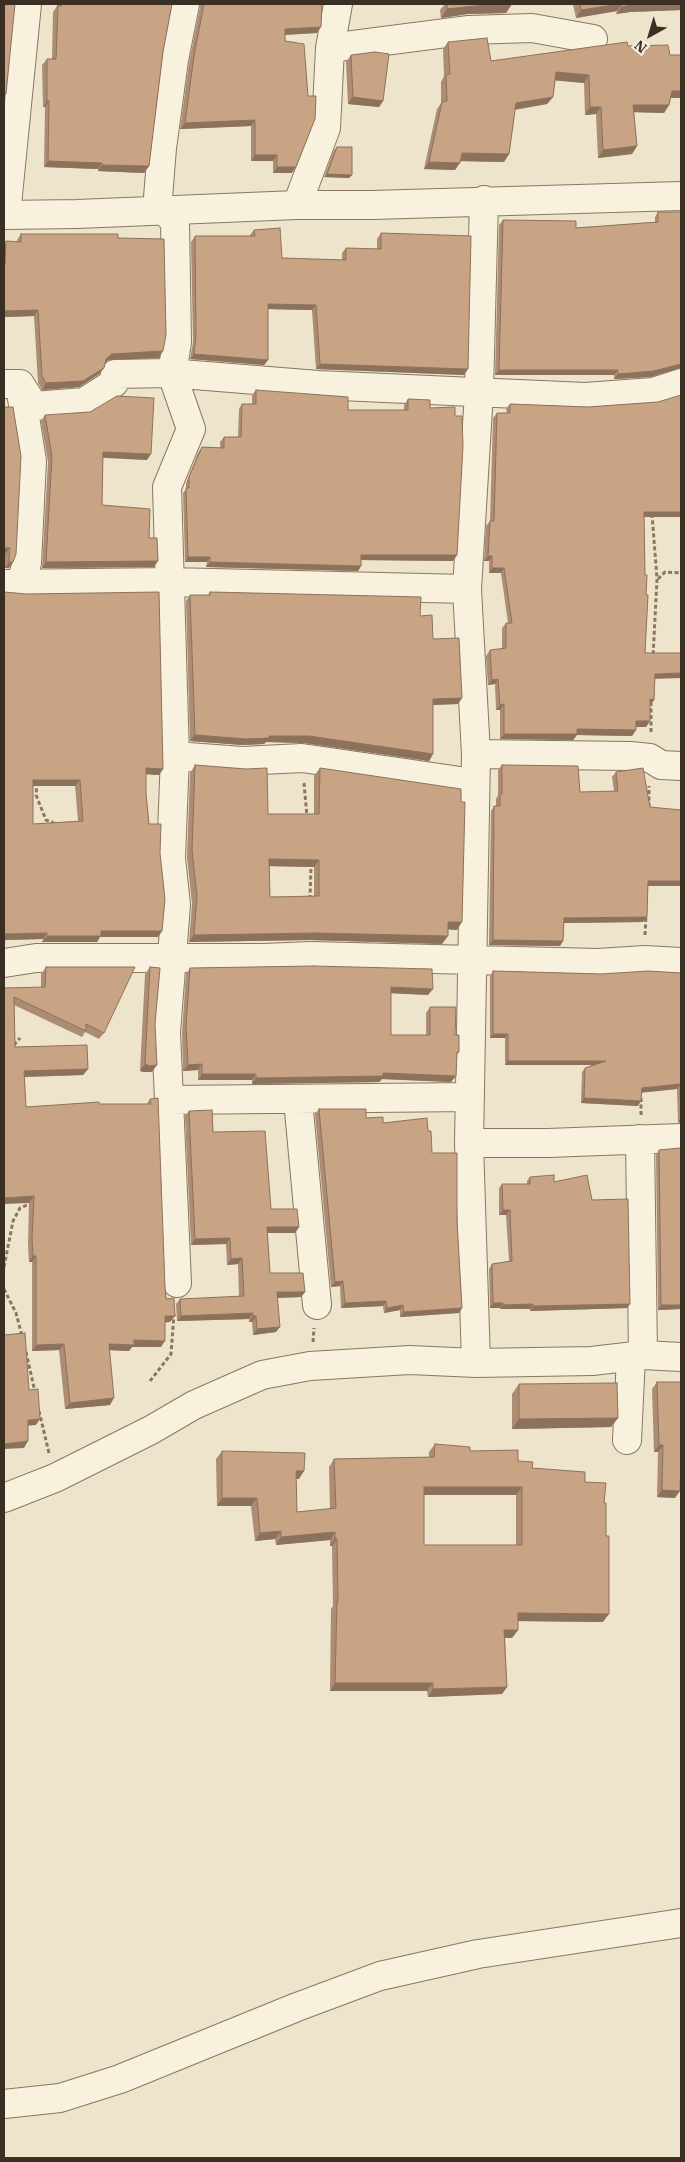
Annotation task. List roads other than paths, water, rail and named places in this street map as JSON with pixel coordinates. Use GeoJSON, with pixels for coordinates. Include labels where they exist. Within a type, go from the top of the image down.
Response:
{"type":"FeatureCollection","features":[{"type":"Feature","properties":{"kind":"street"},"geometry":{"type":"LineString","coordinates":[[28,4],[5,215],[297,205],[372,205],[484,200],[681,196]]}},
{"type":"Feature","properties":{"kind":"street"},"geometry":{"type":"LineString","coordinates":[[161,210],[162,148],[174,60],[185,4]]}},
{"type":"Feature","properties":{"kind":"street"},"geometry":{"type":"LineString","coordinates":[[297,205],[326,128],[330,48],[338,4]]}},
{"type":"Feature","properties":{"kind":"street"},"geometry":{"type":"LineString","coordinates":[[330,48],[469,30],[532,28],[593,38]]}},
{"type":"Feature","properties":{"kind":"street"},"geometry":{"type":"LineString","coordinates":[[476,1364],[469,1143],[476,754],[467,589],[479,392],[484,200]]}},
{"type":"Feature","properties":{"kind":"street"},"geometry":{"type":"LineString","coordinates":[[161,210],[175,222],[177,342],[172,374],[190,428],[167,487],[175,756],[171,858],[176,905],[166,1032],[176,1283]]}},
{"type":"Feature","properties":{"kind":"street"},"geometry":{"type":"LineString","coordinates":[[12,384],[34,406],[84,402],[114,383],[116,374],[172,374],[318,385],[585,397],[653,392],[681,383]]}},
{"type":"Feature","properties":{"kind":"street"},"geometry":{"type":"LineString","coordinates":[[12,384],[32,461],[28,563],[12,584]]}},
{"type":"Feature","properties":{"kind":"street"},"geometry":{"type":"LineString","coordinates":[[12,584],[169,582],[467,589]]}},
{"type":"Feature","properties":{"kind":"street"},"geometry":{"type":"LineString","coordinates":[[476,754],[650,758],[661,765],[681,766]]}},
{"type":"Feature","properties":{"kind":"street"},"geometry":{"type":"LineString","coordinates":[[175,756],[242,761],[302,758],[474,783]]}},
{"type":"Feature","properties":{"kind":"street"},"geometry":{"type":"LineString","coordinates":[[4,963],[36,958],[264,958],[310,956],[598,963],[645,960],[681,962]]}},
{"type":"Feature","properties":{"kind":"street"},"geometry":{"type":"LineString","coordinates":[[169,1100],[470,1097]]}},
{"type":"Feature","properties":{"kind":"street"},"geometry":{"type":"LineString","coordinates":[[298,1100],[317,1306]]}},
{"type":"Feature","properties":{"kind":"street"},"geometry":{"type":"LineString","coordinates":[[469,1143],[548,1143],[681,1138]]}},
{"type":"Feature","properties":{"kind":"street"},"geometry":{"type":"LineString","coordinates":[[627,1440],[637,1356],[640,1139]]}},
{"type":"Feature","properties":{"kind":"street"},"geometry":{"type":"LineString","coordinates":[[4,1498],[55,1478],[151,1430],[224,1390],[262,1375],[310,1366],[410,1360],[476,1364],[592,1361],[637,1356],[681,1357]]}},
{"type":"Feature","properties":{"kind":"street"},"geometry":{"type":"LineString","coordinates":[[4,2104],[60,2098],[120,2079],[297,2007],[380,1976],[478,1954],[681,1923]]}}]}
